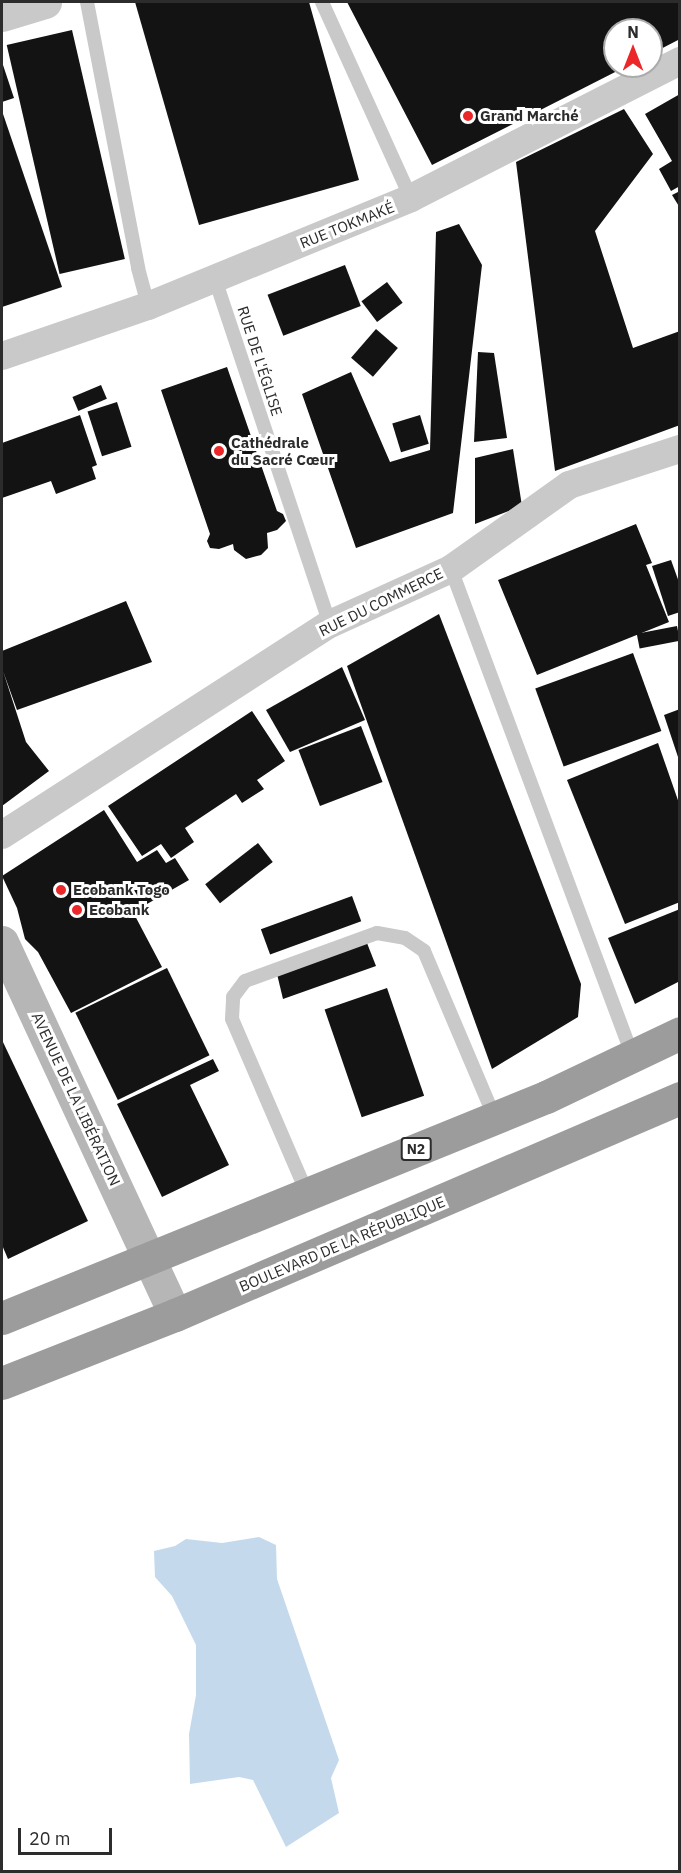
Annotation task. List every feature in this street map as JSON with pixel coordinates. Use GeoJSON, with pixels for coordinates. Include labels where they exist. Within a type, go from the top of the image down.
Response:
{"type":"FeatureCollection","features":[{"type":"Feature","properties":{"kind":"highway","name":"N2"},"geometry":{"type":"LineString","coordinates":[[2,1318],[495,1118],[633,1057],[680,1033]]}},
{"type":"Feature","properties":{"kind":"highway","name":"BOULEVARD DE LA RÉPUBLIQUE"},"geometry":{"type":"LineString","coordinates":[[2,1383],[175,1315],[680,1098]]}},
{"type":"Feature","properties":{"kind":"main road","name":"AVENUE DE LA LIBÉRATION"},"geometry":{"type":"LineString","coordinates":[[2,942],[175,1315]]}},
{"type":"Feature","properties":{"kind":"street"},"geometry":{"type":"LineString","coordinates":[[2,15],[45,2]]}},
{"type":"Feature","properties":{"kind":"street","name":"RUE TOKMAKÉ"},"geometry":{"type":"LineString","coordinates":[[2,356],[148,306],[411,198],[680,61]]}},
{"type":"Feature","properties":{"kind":"street","name":"RUE DU COMMERCE"},"geometry":{"type":"LineString","coordinates":[[2,836],[330,624],[451,569],[569,485],[680,449]]}},
{"type":"Feature","properties":{"kind":"lane"},"geometry":{"type":"LineString","coordinates":[[87,2],[138,268],[148,306]]}},
{"type":"Feature","properties":{"kind":"lane"},"geometry":{"type":"LineString","coordinates":[[322,2],[411,198]]}},
{"type":"Feature","properties":{"kind":"lane","name":"RUE DE L'ÉGLISE"},"geometry":{"type":"LineString","coordinates":[[214,279],[330,624]]}},
{"type":"Feature","properties":{"kind":"lane"},"geometry":{"type":"LineString","coordinates":[[451,569],[633,1057]]}},
{"type":"Feature","properties":{"kind":"lane"},"geometry":{"type":"LineString","coordinates":[[307,1193],[232,1019],[233,997],[245,981],[377,933],[405,938],[424,951],[495,1118]]}},
{"type":"Feature","properties":{"kind":"water"},"geometry":{"type":"Polygon","coordinates":[[[259,1537],[276,1545],[277,1579],[339,1760],[331,1778],[339,1813],[286,1847],[253,1780],[239,1777],[190,1784],[189,1734],[196,1695],[196,1645],[172,1596],[155,1577],[154,1551],[175,1546],[186,1539],[222,1543],[259,1537]]]}},
{"type":"Feature","properties":{"kind":"building"},"geometry":{"type":"Polygon","coordinates":[[[135,2],[309,2],[359,180],[199,225],[135,2]]]}},
{"type":"Feature","properties":{"kind":"building","name":"Grand Marché"},"geometry":{"type":"Polygon","coordinates":[[[347,2],[680,2],[680,39],[663,48],[663,18],[603,18],[603,78],[432,165],[347,2]]]}},
{"type":"Feature","properties":{"kind":"building"},"geometry":{"type":"Polygon","coordinates":[[[72,30],[125,259],[60,274],[7,45],[72,30]]]}},
{"type":"Feature","properties":{"kind":"building"},"geometry":{"type":"Polygon","coordinates":[[[2,62],[14,98],[2,102],[2,62]]]}},
{"type":"Feature","properties":{"kind":"building"},"geometry":{"type":"Polygon","coordinates":[[[680,94],[680,186],[671,191],[659,169],[672,161],[645,114],[680,94]]]}},
{"type":"Feature","properties":{"kind":"building"},"geometry":{"type":"Polygon","coordinates":[[[624,109],[653,154],[595,231],[633,348],[680,331],[680,425],[555,471],[516,162],[624,109]]]}},
{"type":"Feature","properties":{"kind":"building"},"geometry":{"type":"Polygon","coordinates":[[[2,111],[62,287],[2,307],[2,111]]]}},
{"type":"Feature","properties":{"kind":"building"},"geometry":{"type":"Polygon","coordinates":[[[680,191],[680,208],[672,195],[680,191]]]}},
{"type":"Feature","properties":{"kind":"building"},"geometry":{"type":"Polygon","coordinates":[[[459,224],[482,265],[453,513],[356,548],[302,394],[351,372],[390,462],[430,450],[436,232],[459,224]]]}},
{"type":"Feature","properties":{"kind":"building"},"geometry":{"type":"Polygon","coordinates":[[[345,265],[361,306],[283,336],[268,295],[345,265]]]}},
{"type":"Feature","properties":{"kind":"building"},"geometry":{"type":"Polygon","coordinates":[[[387,282],[403,303],[377,322],[361,301],[387,282]]]}},
{"type":"Feature","properties":{"kind":"building"},"geometry":{"type":"Polygon","coordinates":[[[376,329],[398,348],[373,377],[351,358],[376,329]]]}},
{"type":"Feature","properties":{"kind":"building"},"geometry":{"type":"Polygon","coordinates":[[[478,352],[494,353],[507,438],[474,442],[478,352]]]}},
{"type":"Feature","properties":{"kind":"building","name":"Cathédrale du Sacré Cœur"},"geometry":{"type":"Polygon","coordinates":[[[227,367],[277,511],[283,514],[286,521],[277,530],[267,533],[268,548],[261,555],[246,559],[234,550],[233,544],[219,549],[210,548],[207,541],[210,534],[161,390],[227,367]]]}},
{"type":"Feature","properties":{"kind":"building"},"geometry":{"type":"Polygon","coordinates":[[[101,385],[107,399],[78,411],[72,397],[101,385]]]}},
{"type":"Feature","properties":{"kind":"building"},"geometry":{"type":"Polygon","coordinates":[[[117,402],[132,447],[102,456],[88,412],[117,402]]]}},
{"type":"Feature","properties":{"kind":"building"},"geometry":{"type":"Polygon","coordinates":[[[80,415],[97,465],[92,467],[96,479],[56,494],[51,481],[2,498],[2,443],[80,415]]]}},
{"type":"Feature","properties":{"kind":"building"},"geometry":{"type":"Polygon","coordinates":[[[420,415],[429,444],[401,452],[392,423],[420,415]]]}},
{"type":"Feature","properties":{"kind":"building"},"geometry":{"type":"Polygon","coordinates":[[[513,449],[522,506],[475,524],[475,458],[513,449]]]}},
{"type":"Feature","properties":{"kind":"building"},"geometry":{"type":"Polygon","coordinates":[[[636,524],[652,563],[646,565],[669,622],[537,675],[498,580],[636,524]]]}},
{"type":"Feature","properties":{"kind":"building"},"geometry":{"type":"Polygon","coordinates":[[[671,560],[680,585],[680,612],[668,616],[652,566],[671,560]]]}},
{"type":"Feature","properties":{"kind":"building"},"geometry":{"type":"Polygon","coordinates":[[[126,601],[152,662],[17,710],[3,671],[26,742],[49,771],[2,806],[2,651],[126,601]]]}},
{"type":"Feature","properties":{"kind":"building"},"geometry":{"type":"Polygon","coordinates":[[[439,614],[581,984],[578,1017],[492,1069],[347,666],[439,614]]]}},
{"type":"Feature","properties":{"kind":"building"},"geometry":{"type":"Polygon","coordinates":[[[677,626],[680,641],[640,649],[637,634],[677,626]]]}},
{"type":"Feature","properties":{"kind":"building"},"geometry":{"type":"Polygon","coordinates":[[[633,653],[661,731],[564,767],[535,689],[633,653]]]}},
{"type":"Feature","properties":{"kind":"building"},"geometry":{"type":"Polygon","coordinates":[[[342,667],[365,720],[290,752],[266,710],[342,667]]]}},
{"type":"Feature","properties":{"kind":"building"},"geometry":{"type":"Polygon","coordinates":[[[680,709],[680,760],[679,760],[664,715],[680,709]]]}},
{"type":"Feature","properties":{"kind":"building"},"geometry":{"type":"Polygon","coordinates":[[[252,711],[285,761],[257,780],[264,789],[242,803],[236,794],[185,828],[194,842],[171,858],[161,844],[142,856],[108,806],[252,711]]]}},
{"type":"Feature","properties":{"kind":"building"},"geometry":{"type":"Polygon","coordinates":[[[361,726],[383,782],[320,806],[298,750],[361,726]]]}},
{"type":"Feature","properties":{"kind":"building"},"geometry":{"type":"Polygon","coordinates":[[[658,743],[680,806],[680,902],[625,924],[567,780],[658,743]]]}},
{"type":"Feature","properties":{"kind":"building","name":"Ecobank"},"geometry":{"type":"Polygon","coordinates":[[[104,810],[137,862],[157,850],[166,863],[175,858],[189,880],[133,912],[162,967],[71,1013],[38,952],[25,939],[17,908],[2,876],[104,810]]]}},
{"type":"Feature","properties":{"kind":"building"},"geometry":{"type":"Polygon","coordinates":[[[258,843],[273,862],[220,903],[205,884],[258,843]]]}},
{"type":"Feature","properties":{"kind":"building"},"geometry":{"type":"Polygon","coordinates":[[[352,896],[361,921],[270,955],[261,929],[352,896]]]}},
{"type":"Feature","properties":{"kind":"building"},"geometry":{"type":"Polygon","coordinates":[[[680,909],[680,981],[635,1004],[608,938],[680,909]]]}},
{"type":"Feature","properties":{"kind":"building"},"geometry":{"type":"Polygon","coordinates":[[[365,938],[376,966],[283,999],[277,974],[365,938]]]}},
{"type":"Feature","properties":{"kind":"building"},"geometry":{"type":"Polygon","coordinates":[[[167,968],[210,1055],[118,1100],[75,1013],[167,968]]]}},
{"type":"Feature","properties":{"kind":"building"},"geometry":{"type":"Polygon","coordinates":[[[387,988],[424,1096],[362,1117],[325,1009],[387,988]]]}},
{"type":"Feature","properties":{"kind":"building"},"geometry":{"type":"Polygon","coordinates":[[[2,1040],[88,1221],[8,1259],[2,1245],[2,1040]]]}},
{"type":"Feature","properties":{"kind":"building"},"geometry":{"type":"Polygon","coordinates":[[[213,1059],[219,1071],[190,1085],[229,1165],[162,1197],[117,1104],[213,1059]]]}},
{"type":"Feature","properties":{"kind":"place","name":"Grand Marché"},"geometry":{"type":"Point","coordinates":[468,116]}},
{"type":"Feature","properties":{"kind":"place","name":"Cathédrale du Sacré Cœur"},"geometry":{"type":"Point","coordinates":[219,451]}},
{"type":"Feature","properties":{"kind":"place","name":"Ecobank Togo"},"geometry":{"type":"Point","coordinates":[61,890]}},
{"type":"Feature","properties":{"kind":"place","name":"Ecobank"},"geometry":{"type":"Point","coordinates":[77,910]}}]}
